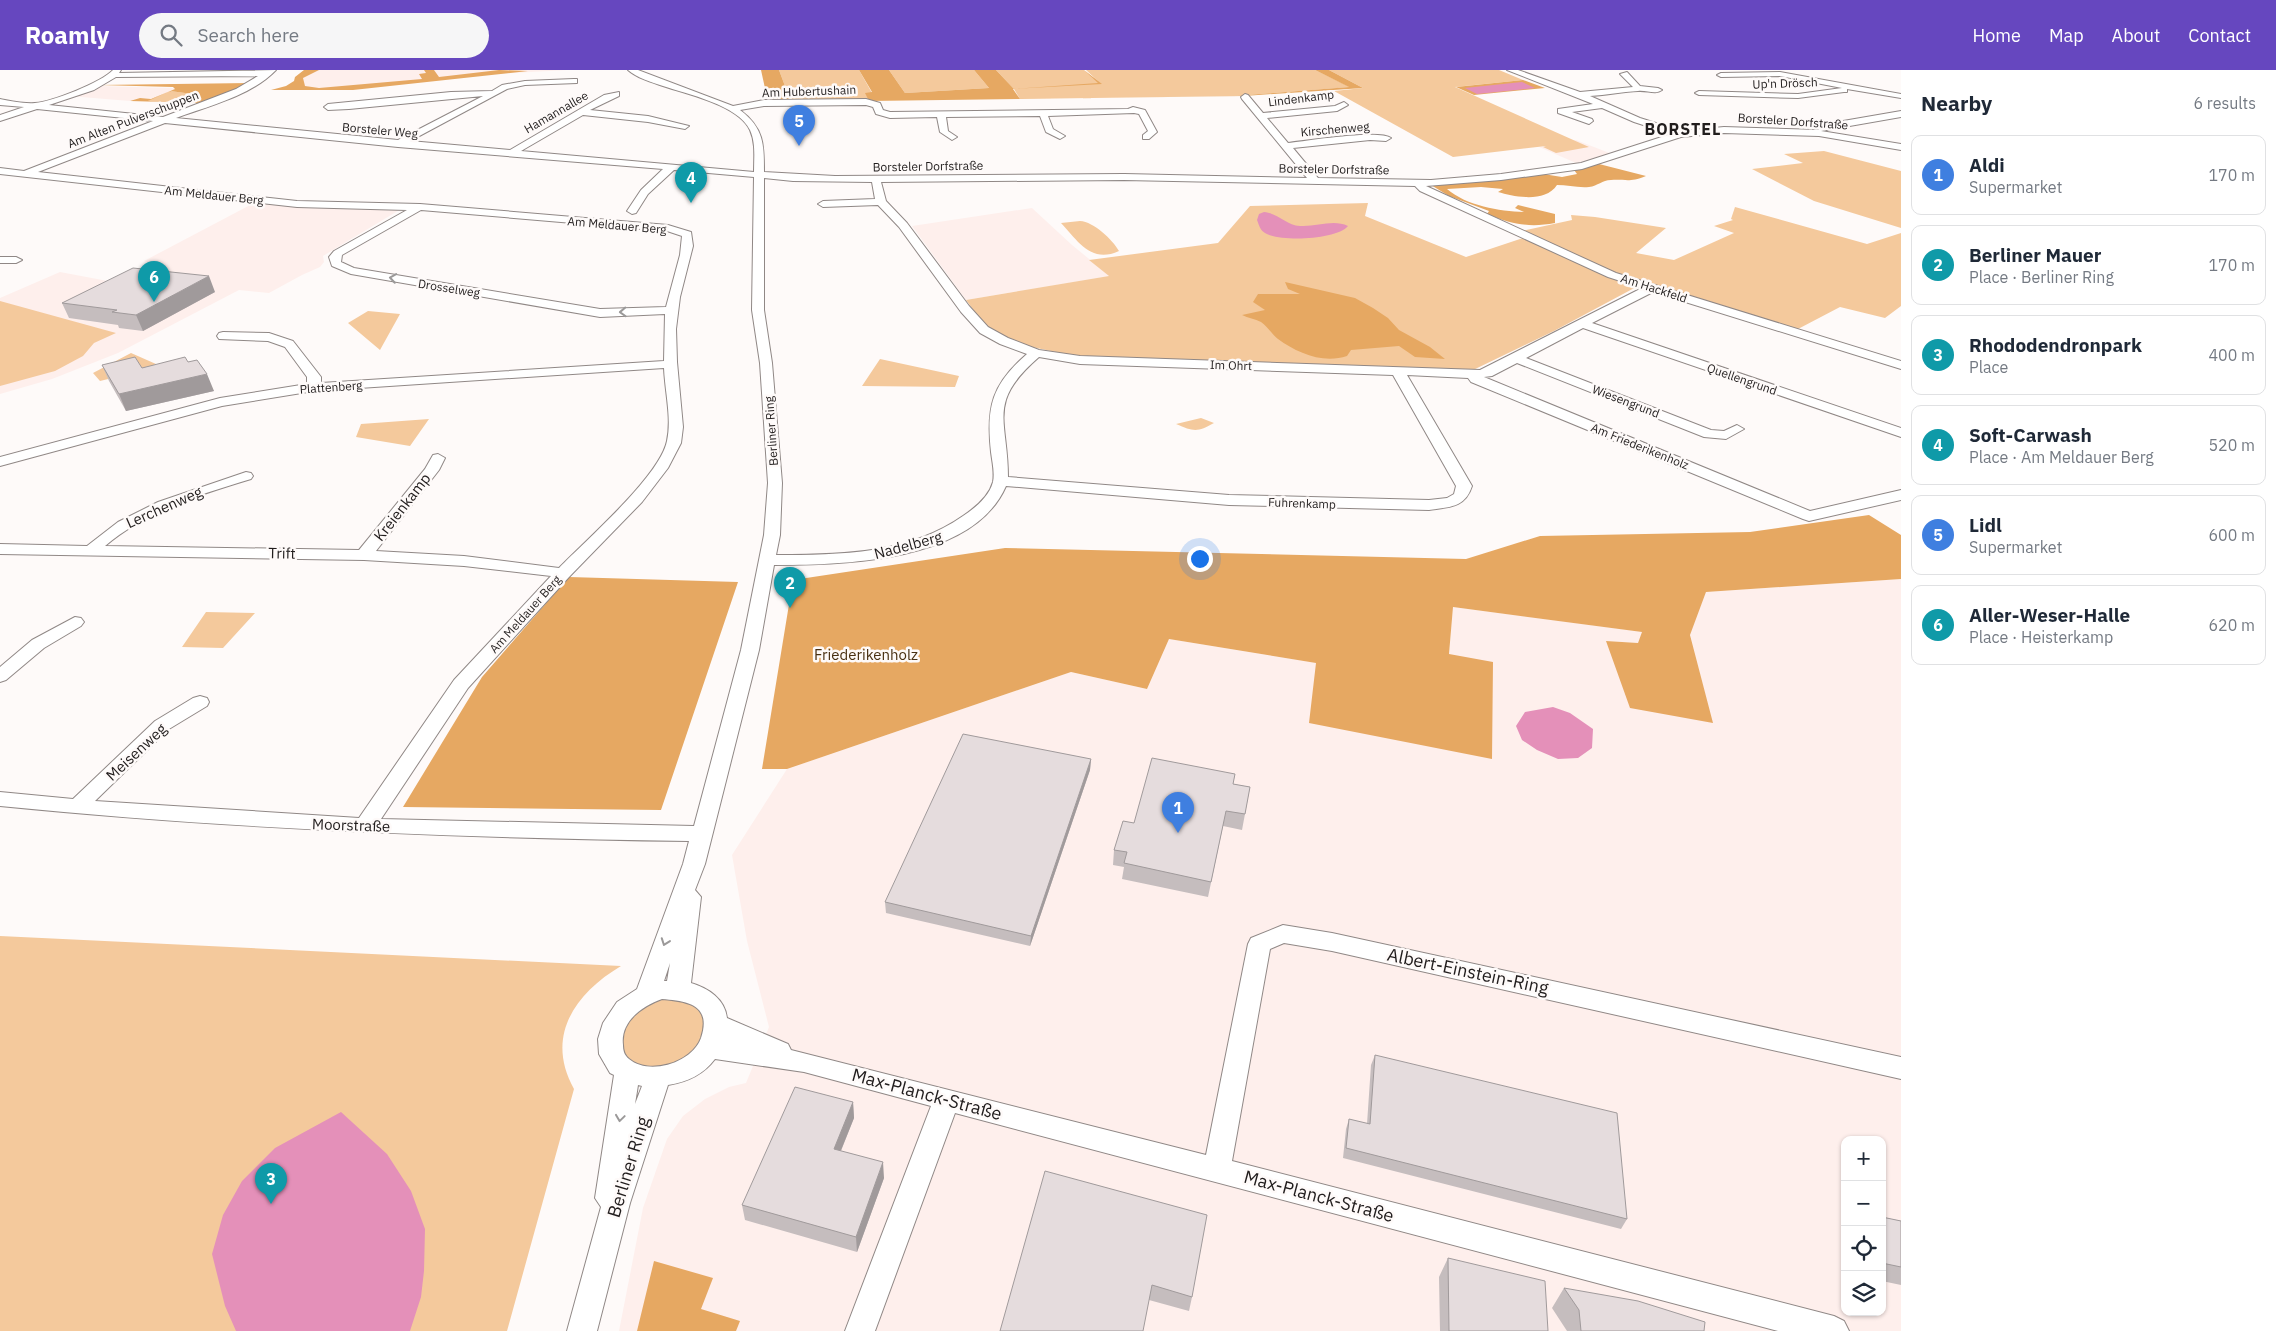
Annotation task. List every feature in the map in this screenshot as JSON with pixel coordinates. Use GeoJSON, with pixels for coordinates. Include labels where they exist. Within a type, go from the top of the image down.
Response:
{"type":"FeatureCollection","features":[{"type":"Feature","properties":{"kind":"street"},"geometry":{"type":"LineString","coordinates":[[154,74],[162,70]]}},
{"type":"Feature","properties":{"kind":"street","name":"Berliner Ring"},"geometry":{"type":"LineString","coordinates":[[632,70],[731,109],[746,119],[756,133],[759,149],[758,310],[766,363],[775,483],[772,535],[750,650],[694,864],[647,994]]}},
{"type":"Feature","properties":{"kind":"street"},"geometry":{"type":"LineString","coordinates":[[1511,70],[1578,94],[1637,120],[1680,134]]}},
{"type":"Feature","properties":{"kind":"street"},"geometry":{"type":"LineString","coordinates":[[0,118],[91,88],[116,72],[154,74],[269,72]]}},
{"type":"Feature","properties":{"kind":"street","name":"Am Alten Pulverschuppen"},"geometry":{"type":"LineString","coordinates":[[2,183],[239,91],[269,72]]}},
{"type":"Feature","properties":{"kind":"street"},"geometry":{"type":"LineString","coordinates":[[1624,74],[1638,88]]}},
{"type":"Feature","properties":{"kind":"street"},"geometry":{"type":"LineString","coordinates":[[1721,75],[1780,74],[1901,96]]}},
{"type":"Feature","properties":{"kind":"street"},"geometry":{"type":"LineString","coordinates":[[398,144],[492,93],[518,84],[574,82]]}},
{"type":"Feature","properties":{"kind":"street"},"geometry":{"type":"LineString","coordinates":[[1578,94],[1629,91],[1638,88],[1658,90]]}},
{"type":"Feature","properties":{"kind":"street","name":"Up'n Drösch"},"geometry":{"type":"LineString","coordinates":[[1699,93],[1714,95],[1798,96],[1855,88]]}},
{"type":"Feature","properties":{"kind":"street"},"geometry":{"type":"LineString","coordinates":[[328,107],[442,94],[492,93]]}},
{"type":"Feature","properties":{"kind":"street","name":"Hamannallee"},"geometry":{"type":"LineString","coordinates":[[510,154],[606,97],[616,94]]}},
{"type":"Feature","properties":{"kind":"street"},"geometry":{"type":"LineString","coordinates":[[1714,95],[1716,105]]}},
{"type":"Feature","properties":{"kind":"street","name":"Lindenkamp"},"geometry":{"type":"LineString","coordinates":[[1245,97],[1316,182]]}},
{"type":"Feature","properties":{"kind":"street","name":"Borsteler Weg"},"geometry":{"type":"LineString","coordinates":[[0,102],[163,121],[398,144],[758,174]]}},
{"type":"Feature","properties":{"kind":"street","name":"Am Hubertushain"},"geometry":{"type":"LineString","coordinates":[[731,109],[764,103],[866,102],[877,105],[879,112],[882,114],[1130,112],[1133,110],[1142,112],[1153,132],[1146,137]]}},
{"type":"Feature","properties":{"kind":"street","name":"Lindenkamp"},"geometry":{"type":"LineString","coordinates":[[1260,116],[1337,108],[1344,105]]}},
{"type":"Feature","properties":{"kind":"street"},"geometry":{"type":"LineString","coordinates":[[1589,121],[1561,111],[1604,105]]}},
{"type":"Feature","properties":{"kind":"street"},"geometry":{"type":"LineString","coordinates":[[582,112],[648,119],[685,126]]}},
{"type":"Feature","properties":{"kind":"street"},"geometry":{"type":"LineString","coordinates":[[1043,113],[1049,130],[1060,136]]}},
{"type":"Feature","properties":{"kind":"street"},"geometry":{"type":"LineString","coordinates":[[941,114],[944,132],[952,137]]}},
{"type":"Feature","properties":{"kind":"street"},"geometry":{"type":"LineString","coordinates":[[1807,132],[1806,130],[1901,114]]}},
{"type":"Feature","properties":{"kind":"street","name":"Borsteler Dorfstraße"},"geometry":{"type":"LineString","coordinates":[[758,174],[814,179],[1115,177],[1418,184],[1475,180],[1582,166],[1680,134],[1740,130],[1807,132],[1839,135],[1901,147]]}},
{"type":"Feature","properties":{"kind":"street","name":"Kirschenweg"},"geometry":{"type":"LineString","coordinates":[[1287,146],[1370,137],[1386,138]]}},
{"type":"Feature","properties":{"kind":"street"},"geometry":{"type":"LineString","coordinates":[[632,211],[637,199],[645,189],[672,167]]}},
{"type":"Feature","properties":{"kind":"street"},"geometry":{"type":"LineString","coordinates":[[0,171],[23,174]]}},
{"type":"Feature","properties":{"kind":"street","name":"Am Meldauer Berg"},"geometry":{"type":"LineString","coordinates":[[23,174],[297,204],[420,207],[668,228],[683,232],[688,238],[668,329],[676,428],[674,443],[661,468],[637,499],[563,573],[462,684],[365,826]]}},
{"type":"Feature","properties":{"kind":"street"},"geometry":{"type":"LineString","coordinates":[[823,204],[881,202],[876,179]]}},
{"type":"Feature","properties":{"kind":"street","name":"Am Hackfeld"},"geometry":{"type":"LineString","coordinates":[[1418,184],[1612,275],[1897,361]]}},
{"type":"Feature","properties":{"kind":"street","name":"Im Ohrt"},"geometry":{"type":"LineString","coordinates":[[881,202],[903,224],[965,309],[984,330],[1004,341],[1036,354],[1080,360],[1398,372],[1486,373],[1651,288]]}},
{"type":"Feature","properties":{"kind":"street","name":"Drosselweg"},"geometry":{"type":"LineString","coordinates":[[420,207],[338,253],[335,257],[336,264],[351,271],[600,313],[672,310]]}},
{"type":"Feature","properties":{"kind":"street"},"geometry":{"type":"LineString","coordinates":[[0,260],[16,260]]}},
{"type":"Feature","properties":{"kind":"street","name":"Quellengrund"},"geometry":{"type":"LineString","coordinates":[[1582,324],[1901,433]]}},
{"type":"Feature","properties":{"kind":"street"},"geometry":{"type":"LineString","coordinates":[[223,336],[269,337],[289,344],[314,377],[314,388]]}},
{"type":"Feature","properties":{"kind":"street"},"geometry":{"type":"LineString","coordinates":[[1000,481],[995,422],[999,397],[1007,380],[1036,354]]}},
{"type":"Feature","properties":{"kind":"street","name":"Wiesengrund"},"geometry":{"type":"LineString","coordinates":[[1516,358],[1709,434],[1726,435],[1737,430]]}},
{"type":"Feature","properties":{"kind":"street","name":"Plattenberg"},"geometry":{"type":"LineString","coordinates":[[0,462],[220,402],[260,394],[314,388],[671,364]]}},
{"type":"Feature","properties":{"kind":"street","name":"Fuhrenkamp"},"geometry":{"type":"LineString","coordinates":[[1000,481],[1279,502],[1429,505],[1451,502],[1461,496],[1464,486],[1398,372]]}},
{"type":"Feature","properties":{"kind":"street","name":"Am Friederikenholz"},"geometry":{"type":"LineString","coordinates":[[1472,374],[1476,379],[1809,516],[1901,495]]}},
{"type":"Feature","properties":{"kind":"street","name":"Kreienkamp"},"geometry":{"type":"LineString","coordinates":[[364,555],[432,470],[438,458]]}},
{"type":"Feature","properties":{"kind":"street","name":"Lerchenweg"},"geometry":{"type":"LineString","coordinates":[[90,552],[101,540],[129,522],[197,491],[246,476]]}},
{"type":"Feature","properties":{"kind":"street","name":"Nadelberg"},"geometry":{"type":"LineString","coordinates":[[768,560],[878,554],[923,544],[946,535],[967,522],[986,506],[996,492],[1000,481]]}},
{"type":"Feature","properties":{"kind":"street","name":"Trift"},"geometry":{"type":"LineString","coordinates":[[0,549],[90,552],[364,555],[464,561],[563,573]]}},
{"type":"Feature","properties":{"kind":"street"},"geometry":{"type":"LineString","coordinates":[[0,676],[38,644],[75,622]]}},
{"type":"Feature","properties":{"kind":"street","name":"Meisenweg"},"geometry":{"type":"LineString","coordinates":[[78,807],[162,725],[200,702]]}},
{"type":"Feature","properties":{"kind":"street","name":"Moorstraße"},"geometry":{"type":"LineString","coordinates":[[0,798],[78,807],[222,819],[365,826],[702,834]]}},
{"type":"Feature","properties":{"kind":"street","name":"Berliner Ring"},"geometry":{"type":"LineString","coordinates":[[678,990],[694,864]]}},
{"type":"Feature","properties":{"kind":"street","name":"Albert-Einstein-Ring"},"geometry":{"type":"LineString","coordinates":[[1217,1170],[1260,944],[1283,934],[1351,946],[1901,1068]]}},
{"type":"Feature","properties":{"kind":"street"},"geometry":{"type":"LineString","coordinates":[[662,990],[678,990],[696,995],[706,1001],[713,1010],[714,1037],[702,1058],[685,1070],[658,1077],[638,1075],[627,1070],[615,1060],[611,1050],[610,1031],[622,1011],[647,994],[662,990]]}},
{"type":"Feature","properties":{"kind":"street","name":"Max-Planck-Straße"},"geometry":{"type":"LineString","coordinates":[[714,1037],[1834,1331]]}},
{"type":"Feature","properties":{"kind":"street","name":"Berliner Ring"},"geometry":{"type":"LineString","coordinates":[[600,1259],[627,1070]]}},
{"type":"Feature","properties":{"kind":"street","name":"Berliner Ring"},"geometry":{"type":"LineString","coordinates":[[582,1331],[600,1259],[647,1104],[658,1077]]}},
{"type":"Feature","properties":{"kind":"street"},"geometry":{"type":"LineString","coordinates":[[860,1331],[947,1099]]}},
{"type":"Feature","properties":{"kind":"shaded area"},"geometry":{"type":"Polygon","coordinates":[[[309,70],[567,70],[474,75],[410,83],[317,90],[297,83],[309,70]]]}},
{"type":"Feature","properties":{"kind":"shaded area"},"geometry":{"type":"Polygon","coordinates":[[[779,70],[859,70],[872,93],[869,101],[791,102],[779,70]]]}},
{"type":"Feature","properties":{"kind":"shaded area"},"geometry":{"type":"Polygon","coordinates":[[[889,70],[974,70],[989,88],[905,93],[889,70]]]}},
{"type":"Feature","properties":{"kind":"shaded area"},"geometry":{"type":"Polygon","coordinates":[[[996,70],[1084,70],[1101,84],[1086,70],[1315,70],[1350,87],[1234,96],[1020,99],[1014,89],[996,70]]]}},
{"type":"Feature","properties":{"kind":"shaded area"},"geometry":{"type":"Polygon","coordinates":[[[1329,70],[1499,70],[1523,80],[1455,87],[1589,147],[1556,153],[1543,147],[1546,146],[1453,157],[1334,91],[1363,88],[1329,70]]]}},
{"type":"Feature","properties":{"kind":"shaded area"},"geometry":{"type":"Polygon","coordinates":[[[1522,82],[1535,88],[1477,94],[1465,88],[1522,82]]]}},
{"type":"Feature","properties":{"kind":"shaded area"},"geometry":{"type":"Polygon","coordinates":[[[98,86],[176,89],[151,99],[140,98],[130,101],[69,96],[98,86]]]}},
{"type":"Feature","properties":{"kind":"shaded area"},"geometry":{"type":"Polygon","coordinates":[[[170,91],[201,95],[188,103],[147,101],[170,91]]]}},
{"type":"Feature","properties":{"kind":"shaded area"},"geometry":{"type":"Polygon","coordinates":[[[1576,140],[1612,154],[1576,163],[1539,147],[1576,140]]]}},
{"type":"Feature","properties":{"kind":"shaded area"},"geometry":{"type":"Polygon","coordinates":[[[1824,151],[1901,171],[1901,228],[1814,201],[1752,169],[1803,163],[1784,154],[1824,151]]]}},
{"type":"Feature","properties":{"kind":"shaded area"},"geometry":{"type":"Polygon","coordinates":[[[254,203],[401,209],[323,256],[324,262],[320,267],[269,293],[239,290],[118,353],[52,379],[0,394],[0,298],[60,272],[113,282],[150,263],[144,261],[254,203]]]}},
{"type":"Feature","properties":{"kind":"shaded area"},"geometry":{"type":"Polygon","coordinates":[[[1368,203],[1365,216],[1466,257],[1526,237],[1638,286],[1554,331],[1471,371],[1080,357],[1022,345],[986,327],[966,300],[1109,276],[1089,260],[1218,243],[1250,206],[1368,203]]]}},
{"type":"Feature","properties":{"kind":"shaded area"},"geometry":{"type":"Polygon","coordinates":[[[1735,207],[1867,244],[1901,233],[1901,306],[1885,318],[1840,307],[1798,329],[1619,274],[1522,231],[1572,220],[1571,215],[1666,228],[1636,253],[1674,260],[1734,233],[1714,226],[1733,220],[1731,219],[1735,207]]]}},
{"type":"Feature","properties":{"kind":"shaded area"},"geometry":{"type":"Polygon","coordinates":[[[1032,208],[1072,245],[1110,276],[966,300],[912,226],[1032,208]]]}},
{"type":"Feature","properties":{"kind":"shaded area"},"geometry":{"type":"Polygon","coordinates":[[[1264,212],[1274,214],[1290,224],[1300,226],[1337,223],[1348,226],[1342,231],[1321,237],[1282,238],[1265,233],[1261,229],[1257,220],[1259,214],[1264,212]]]}},
{"type":"Feature","properties":{"kind":"shaded area"},"geometry":{"type":"Polygon","coordinates":[[[1080,221],[1091,224],[1102,232],[1119,251],[1101,255],[1093,253],[1079,243],[1061,223],[1080,221]]]}},
{"type":"Feature","properties":{"kind":"shaded area"},"geometry":{"type":"Polygon","coordinates":[[[0,301],[116,333],[94,343],[83,356],[55,371],[0,386],[0,301]]]}},
{"type":"Feature","properties":{"kind":"shaded area"},"geometry":{"type":"Polygon","coordinates":[[[368,311],[400,314],[380,350],[348,323],[368,311]]]}},
{"type":"Feature","properties":{"kind":"shaded area"},"geometry":{"type":"Polygon","coordinates":[[[131,353],[156,364],[141,371],[100,381],[93,373],[131,353]]]}},
{"type":"Feature","properties":{"kind":"shaded area"},"geometry":{"type":"Polygon","coordinates":[[[880,359],[959,376],[955,387],[862,386],[880,359]]]}},
{"type":"Feature","properties":{"kind":"shaded area"},"geometry":{"type":"Polygon","coordinates":[[[1201,418],[1214,423],[1196,430],[1176,424],[1201,418]]]}},
{"type":"Feature","properties":{"kind":"shaded area"},"geometry":{"type":"Polygon","coordinates":[[[429,419],[410,446],[356,437],[361,424],[429,419]]]}},
{"type":"Feature","properties":{"kind":"shaded area"},"geometry":{"type":"Polygon","coordinates":[[[1901,579],[1901,1331],[619,1331],[643,1208],[667,1139],[683,1116],[705,1099],[729,1087],[746,1083],[769,1027],[747,941],[732,855],[787,769],[1071,672],[1147,689],[1169,639],[1317,663],[1310,723],[1449,654],[1453,607],[1643,632],[1638,643],[1606,641],[1712,722],[1690,634],[1706,592],[1901,579]]]}},
{"type":"Feature","properties":{"kind":"shaded area"},"geometry":{"type":"Polygon","coordinates":[[[206,612],[255,613],[223,648],[182,647],[206,612]]]}},
{"type":"Feature","properties":{"kind":"shaded area"},"geometry":{"type":"Polygon","coordinates":[[[1553,707],[1570,713],[1593,729],[1592,748],[1578,758],[1558,759],[1537,750],[1522,740],[1516,726],[1525,712],[1553,707]]]}},
{"type":"Feature","properties":{"kind":"shaded area"},"geometry":{"type":"Polygon","coordinates":[[[0,936],[621,966],[604,977],[578,1004],[569,1019],[564,1035],[562,1052],[566,1070],[574,1089],[507,1331],[0,1331],[0,936]]]}},
{"type":"Feature","properties":{"kind":"shaded area"},"geometry":{"type":"Polygon","coordinates":[[[663,995],[702,1006],[711,1028],[688,1062],[641,1069],[620,1054],[624,1017],[663,995]]]}},
{"type":"Feature","properties":{"kind":"shaded area"},"geometry":{"type":"Polygon","coordinates":[[[341,1112],[387,1154],[411,1191],[425,1229],[421,1297],[410,1331],[236,1331],[225,1306],[212,1254],[223,1215],[242,1181],[275,1148],[341,1112]]]}},
{"type":"Feature","properties":{"kind":"green space"},"geometry":{"type":"Polygon","coordinates":[[[304,70],[319,70],[303,78],[305,86],[319,88],[422,79],[419,74],[426,73],[424,70],[434,70],[439,77],[499,70],[528,71],[353,90],[271,90],[286,86],[294,81],[295,77],[304,70]]]}},
{"type":"Feature","properties":{"kind":"green space"},"geometry":{"type":"Polygon","coordinates":[[[761,70],[779,70],[791,102],[768,102],[761,70]]]}},
{"type":"Feature","properties":{"kind":"green space"},"geometry":{"type":"Polygon","coordinates":[[[859,70],[889,70],[905,93],[989,88],[974,70],[996,70],[1014,89],[1020,99],[869,101],[865,93],[872,92],[859,70]]]}},
{"type":"Feature","properties":{"kind":"green space"},"geometry":{"type":"Polygon","coordinates":[[[1084,70],[1102,84],[1018,89],[1098,83],[1084,70]]]}},
{"type":"Feature","properties":{"kind":"green space"},"geometry":{"type":"Polygon","coordinates":[[[1315,70],[1329,70],[1363,88],[1244,96],[1039,99],[1234,96],[1349,87],[1315,70]]]}},
{"type":"Feature","properties":{"kind":"green space"},"geometry":{"type":"Polygon","coordinates":[[[1523,80],[1545,88],[1474,95],[1456,87],[1523,80]]]}},
{"type":"Feature","properties":{"kind":"green space"},"geometry":{"type":"Polygon","coordinates":[[[250,83],[231,93],[199,103],[188,103],[200,95],[170,91],[175,89],[173,87],[99,85],[250,83]]]}},
{"type":"Feature","properties":{"kind":"green space"},"geometry":{"type":"Polygon","coordinates":[[[168,92],[148,101],[173,102],[130,101],[140,98],[151,99],[168,92]]]}},
{"type":"Feature","properties":{"kind":"green space"},"geometry":{"type":"Polygon","coordinates":[[[1599,164],[1646,176],[1631,180],[1608,180],[1589,187],[1557,185],[1552,191],[1545,194],[1529,197],[1513,196],[1498,192],[1503,189],[1481,187],[1447,189],[1464,200],[1484,206],[1524,212],[1515,208],[1518,205],[1555,214],[1555,223],[1528,225],[1512,223],[1487,214],[1489,211],[1449,196],[1431,185],[1543,174],[1562,177],[1577,174],[1574,170],[1599,164]]]}},
{"type":"Feature","properties":{"kind":"green space"},"geometry":{"type":"Polygon","coordinates":[[[1285,282],[1355,298],[1388,318],[1399,330],[1430,347],[1445,359],[1415,357],[1399,346],[1351,350],[1347,356],[1329,359],[1311,356],[1293,349],[1278,339],[1261,322],[1242,315],[1265,310],[1253,302],[1258,294],[1300,294],[1288,289],[1285,282]]]}},
{"type":"Feature","properties":{"kind":"green space","name":"Friederikenholz"},"geometry":{"type":"Polygon","coordinates":[[[1869,515],[1901,535],[1901,579],[1706,592],[1690,635],[1713,723],[1630,708],[1606,641],[1638,643],[1642,632],[1453,607],[1449,654],[1493,662],[1492,759],[1309,723],[1316,663],[1169,639],[1147,689],[1071,672],[787,769],[762,769],[793,580],[1005,548],[1466,559],[1540,536],[1750,532],[1869,515]]]}},
{"type":"Feature","properties":{"kind":"green space"},"geometry":{"type":"Polygon","coordinates":[[[569,577],[738,582],[661,810],[403,807],[482,677],[569,577]]]}},
{"type":"Feature","properties":{"kind":"green space"},"geometry":{"type":"Polygon","coordinates":[[[654,1261],[713,1278],[701,1309],[740,1321],[736,1331],[637,1331],[654,1261]]]}},
{"type":"Feature","properties":{"kind":"building"},"geometry":{"type":"Polygon","coordinates":[[[133,268],[209,276],[136,315],[112,312],[117,310],[62,303],[133,268]]]}},
{"type":"Feature","properties":{"kind":"building"},"geometry":{"type":"Polygon","coordinates":[[[135,357],[142,368],[185,357],[188,362],[197,360],[207,374],[119,394],[102,365],[135,357]]]}},
{"type":"Feature","properties":{"kind":"building"},"geometry":{"type":"Polygon","coordinates":[[[963,734],[1091,759],[1031,936],[885,902],[963,734]]]}},
{"type":"Feature","properties":{"kind":"building"},"geometry":{"type":"Polygon","coordinates":[[[1152,758],[1235,774],[1233,784],[1250,787],[1245,814],[1226,811],[1211,882],[1124,863],[1127,852],[1114,850],[1123,821],[1134,823],[1152,758]]]}},
{"type":"Feature","properties":{"kind":"building"},"geometry":{"type":"Polygon","coordinates":[[[1375,1055],[1617,1113],[1627,1219],[1346,1148],[1349,1119],[1370,1124],[1375,1055]]]}},
{"type":"Feature","properties":{"kind":"building"},"geometry":{"type":"Polygon","coordinates":[[[795,1087],[853,1102],[834,1149],[883,1162],[856,1237],[742,1205],[795,1087]]]}},
{"type":"Feature","properties":{"kind":"building"},"geometry":{"type":"Polygon","coordinates":[[[1045,1171],[1207,1215],[1192,1297],[1152,1285],[1143,1331],[1000,1331],[1045,1171]]]}},
{"type":"Feature","properties":{"kind":"building"},"geometry":{"type":"Polygon","coordinates":[[[1886,1218],[1901,1221],[1901,1267],[1886,1264],[1886,1218]]]}},
{"type":"Feature","properties":{"kind":"building"},"geometry":{"type":"Polygon","coordinates":[[[1448,1258],[1545,1281],[1548,1331],[1449,1331],[1448,1258]]]}},
{"type":"Feature","properties":{"kind":"building"},"geometry":{"type":"Polygon","coordinates":[[[1564,1288],[1638,1301],[1705,1322],[1704,1331],[1581,1331],[1579,1310],[1564,1288]]]}},
{"type":"Feature","properties":{"kind":"place","name":"Lidl"},"geometry":{"type":"Point","coordinates":[799,146]}},
{"type":"Feature","properties":{"kind":"place","name":"Soft-Carwash"},"geometry":{"type":"Point","coordinates":[691,203]}},
{"type":"Feature","properties":{"kind":"place","name":"Aller-Weser-Halle"},"geometry":{"type":"Point","coordinates":[154,302]}},
{"type":"Feature","properties":{"kind":"place","name":"Berliner Mauer"},"geometry":{"type":"Point","coordinates":[790,608]}},
{"type":"Feature","properties":{"kind":"place","name":"Aldi"},"geometry":{"type":"Point","coordinates":[1178,833]}},
{"type":"Feature","properties":{"kind":"place","name":"Rhododendronpark"},"geometry":{"type":"Point","coordinates":[271,1204]}},
{"type":"Feature","properties":{"kind":"district","name":"BORSTEL"},"geometry":{"type":"Point","coordinates":[1683,129]}}]}
